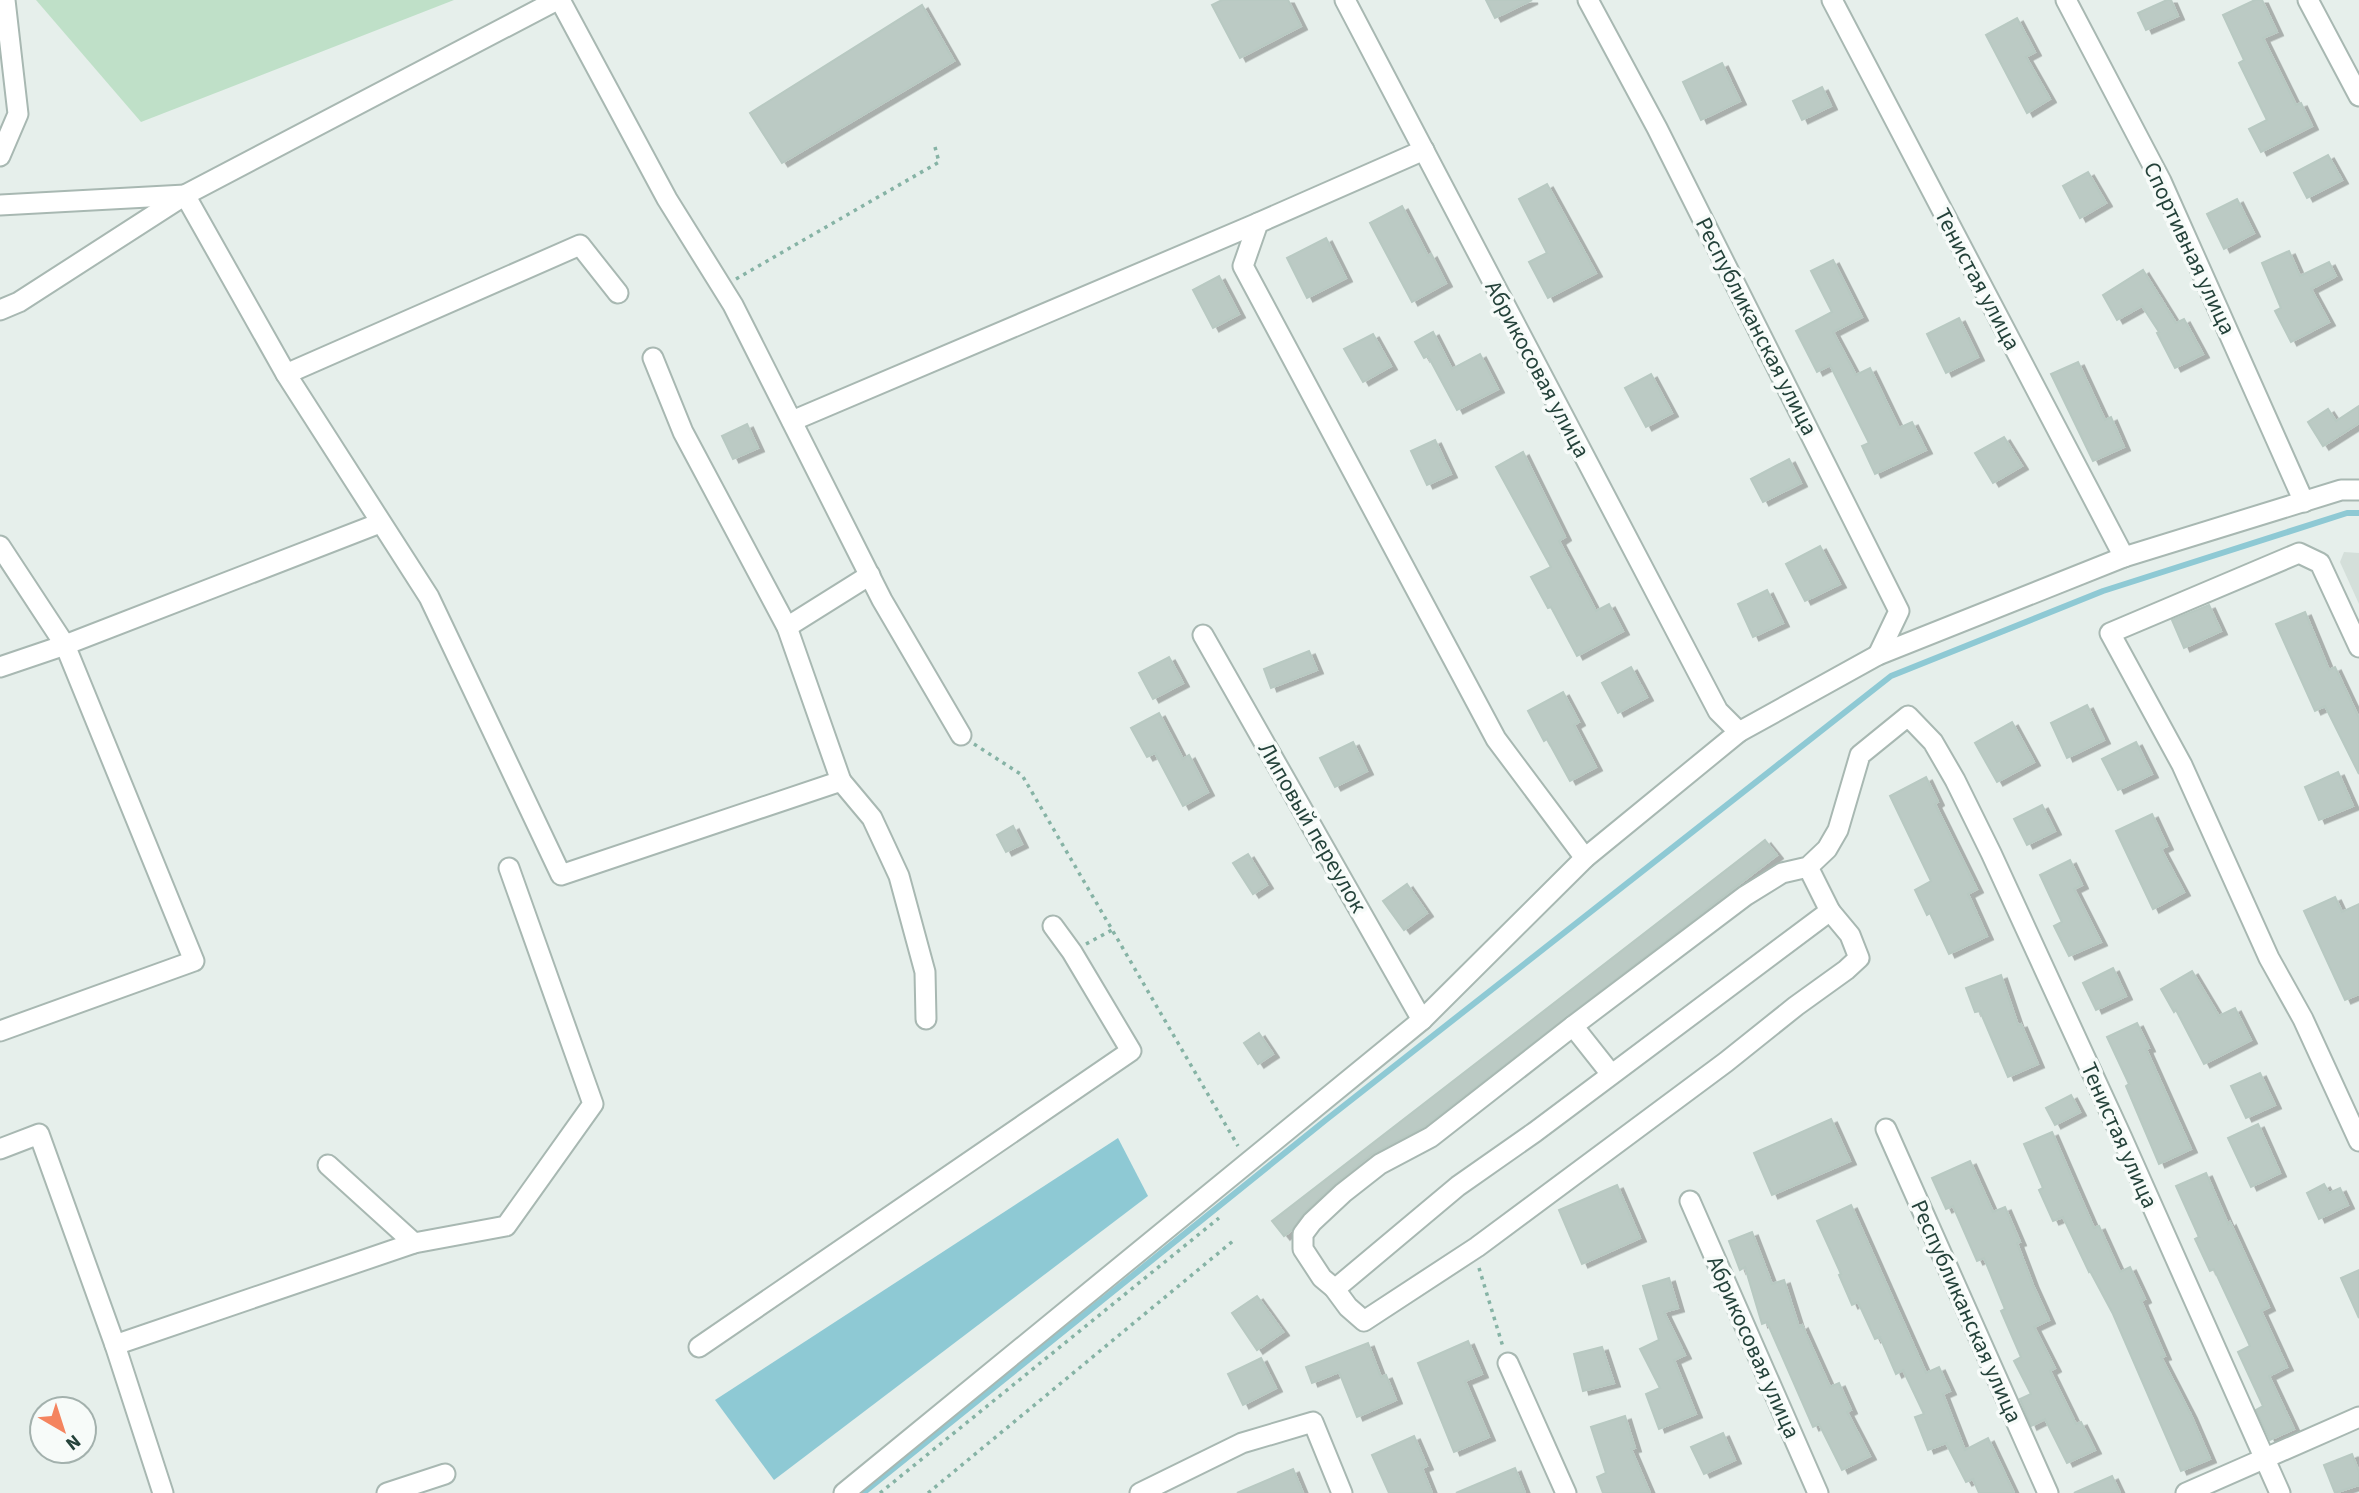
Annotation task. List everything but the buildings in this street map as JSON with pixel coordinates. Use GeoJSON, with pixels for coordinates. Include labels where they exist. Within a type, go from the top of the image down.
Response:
{"type":"FeatureCollection","features":[{"type":"Feature","properties":{"kind":"street"},"geometry":{"type":"LineString","coordinates":[[0,156],[18,114],[5,0]]}},
{"type":"Feature","properties":{"kind":"street"},"geometry":{"type":"LineString","coordinates":[[0,310],[19,302],[185,195],[558,0],[667,199],[733,305],[870,575],[961,735]]}},
{"type":"Feature","properties":{"kind":"street","name":"Абрикосовая улица"},"geometry":{"type":"LineString","coordinates":[[1345,0],[1718,711],[1739,732]]}},
{"type":"Feature","properties":{"kind":"street","name":"Республиканская улица"},"geometry":{"type":"LineString","coordinates":[[1588,0],[1657,128],[1899,611],[1878,655]]}},
{"type":"Feature","properties":{"kind":"street","name":"Тенистая улица"},"geometry":{"type":"LineString","coordinates":[[1832,0],[2124,557]]}},
{"type":"Feature","properties":{"kind":"street","name":"Спортивная улица"},"geometry":{"type":"LineString","coordinates":[[2066,0],[2161,181],[2304,502]]}},
{"type":"Feature","properties":{"kind":"street"},"geometry":{"type":"LineString","coordinates":[[2308,0],[2359,96]]}},
{"type":"Feature","properties":{"kind":"street"},"geometry":{"type":"LineString","coordinates":[[792,422],[1424,150]]}},
{"type":"Feature","properties":{"kind":"street"},"geometry":{"type":"LineString","coordinates":[[0,205],[185,195]]}},
{"type":"Feature","properties":{"kind":"street"},"geometry":{"type":"LineString","coordinates":[[185,195],[286,374],[429,597],[561,875],[841,781]]}},
{"type":"Feature","properties":{"kind":"street"},"geometry":{"type":"LineString","coordinates":[[1258,223],[1243,266],[1496,739],[1585,858]]}},
{"type":"Feature","properties":{"kind":"street"},"geometry":{"type":"LineString","coordinates":[[286,374],[580,245],[618,293]]}},
{"type":"Feature","properties":{"kind":"street"},"geometry":{"type":"LineString","coordinates":[[653,358],[683,432],[787,627],[841,781],[872,818],[899,876],[925,972],[926,1019]]}},
{"type":"Feature","properties":{"kind":"street"},"geometry":{"type":"LineString","coordinates":[[844,1493],[1422,1020],[1585,858],[1739,732],[1878,655],[2124,557],[2341,490],[2359,490]]}},
{"type":"Feature","properties":{"kind":"street"},"geometry":{"type":"LineString","coordinates":[[0,667],[65,645],[380,523]]}},
{"type":"Feature","properties":{"kind":"street"},"geometry":{"type":"LineString","coordinates":[[0,546],[65,645],[194,961],[0,1031]]}},
{"type":"Feature","properties":{"kind":"street"},"geometry":{"type":"LineString","coordinates":[[2359,647],[2320,563],[2299,553],[2110,633],[2182,765],[2269,958],[2303,1019],[2359,1141]]}},
{"type":"Feature","properties":{"kind":"street"},"geometry":{"type":"LineString","coordinates":[[787,627],[870,575]]}},
{"type":"Feature","properties":{"kind":"street","name":"Липовый переулок"},"geometry":{"type":"LineString","coordinates":[[1203,635],[1422,1020]]}},
{"type":"Feature","properties":{"kind":"street","name":"Тенистая улица"},"geometry":{"type":"LineString","coordinates":[[1808,867],[1827,849],[1838,830],[1860,755],[1908,716],[1933,742],[1955,780],[2122,1138],[2280,1493]]}},
{"type":"Feature","properties":{"kind":"street"},"geometry":{"type":"LineString","coordinates":[[115,1345],[414,1242],[506,1226],[593,1104],[509,867]]}},
{"type":"Feature","properties":{"kind":"street"},"geometry":{"type":"LineString","coordinates":[[1808,867],[1830,911],[1850,935],[1859,958],[1638,1129],[1477,1247],[1364,1321],[1322,1278],[1303,1249],[1303,1234],[1343,1193],[1380,1164],[1431,1137],[1745,896],[1782,873],[1808,867]]}},
{"type":"Feature","properties":{"kind":"street"},"geometry":{"type":"LineString","coordinates":[[1334,1288],[1458,1186],[1830,911]]}},
{"type":"Feature","properties":{"kind":"street"},"geometry":{"type":"LineString","coordinates":[[699,1347],[1131,1051],[1072,952],[1053,926]]}},
{"type":"Feature","properties":{"kind":"street"},"geometry":{"type":"LineString","coordinates":[[1573,1026],[1611,1074]]}},
{"type":"Feature","properties":{"kind":"street","name":"Республиканская улица"},"geometry":{"type":"LineString","coordinates":[[1886,1129],[2048,1493]]}},
{"type":"Feature","properties":{"kind":"street"},"geometry":{"type":"LineString","coordinates":[[0,1149],[39,1135],[115,1345],[163,1493]]}},
{"type":"Feature","properties":{"kind":"street"},"geometry":{"type":"LineString","coordinates":[[328,1165],[414,1242]]}},
{"type":"Feature","properties":{"kind":"street","name":"Абрикосовая улица"},"geometry":{"type":"LineString","coordinates":[[1690,1201],[1818,1493]]}},
{"type":"Feature","properties":{"kind":"street"},"geometry":{"type":"LineString","coordinates":[[1508,1363],[1566,1493]]}},
{"type":"Feature","properties":{"kind":"street"},"geometry":{"type":"LineString","coordinates":[[2186,1493],[2359,1417]]}},
{"type":"Feature","properties":{"kind":"street"},"geometry":{"type":"LineString","coordinates":[[1140,1493],[1242,1443],[1313,1422],[1342,1493]]}},
{"type":"Feature","properties":{"kind":"street"},"geometry":{"type":"LineString","coordinates":[[387,1493],[445,1474]]}},
{"type":"Feature","properties":{"kind":"path"},"geometry":{"type":"LineString","coordinates":[[722,287],[939,162],[935,147]]}},
{"type":"Feature","properties":{"kind":"path"},"geometry":{"type":"LineString","coordinates":[[961,735],[1022,775],[1248,1163]]}},
{"type":"Feature","properties":{"kind":"path"},"geometry":{"type":"LineString","coordinates":[[1072,952],[1112,930]]}},
{"type":"Feature","properties":{"kind":"path"},"geometry":{"type":"LineString","coordinates":[[880,1493],[1219,1218]]}},
{"type":"Feature","properties":{"kind":"path"},"geometry":{"type":"LineString","coordinates":[[928,1493],[1233,1241]]}},
{"type":"Feature","properties":{"kind":"path"},"geometry":{"type":"LineString","coordinates":[[1477,1247],[1478,1267],[1508,1363]]}},
{"type":"Feature","properties":{"kind":"shaded area"},"geometry":{"type":"Polygon","coordinates":[[[2344,552],[2359,553],[2359,604],[2340,562],[2344,552]]]}},
{"type":"Feature","properties":{"kind":"green space"},"geometry":{"type":"Polygon","coordinates":[[[36,0],[454,0],[141,122],[36,0]]]}},
{"type":"Feature","properties":{"kind":"water"},"geometry":{"type":"Polygon","coordinates":[[[1118,1138],[1148,1196],[774,1480],[715,1400],[1118,1138]]]}},
{"type":"Feature","properties":{"kind":"waterway"},"geometry":{"type":"LineString","coordinates":[[863,1493],[1327,1119],[1891,676],[2103,591],[2347,513],[2359,513]]}}]}
